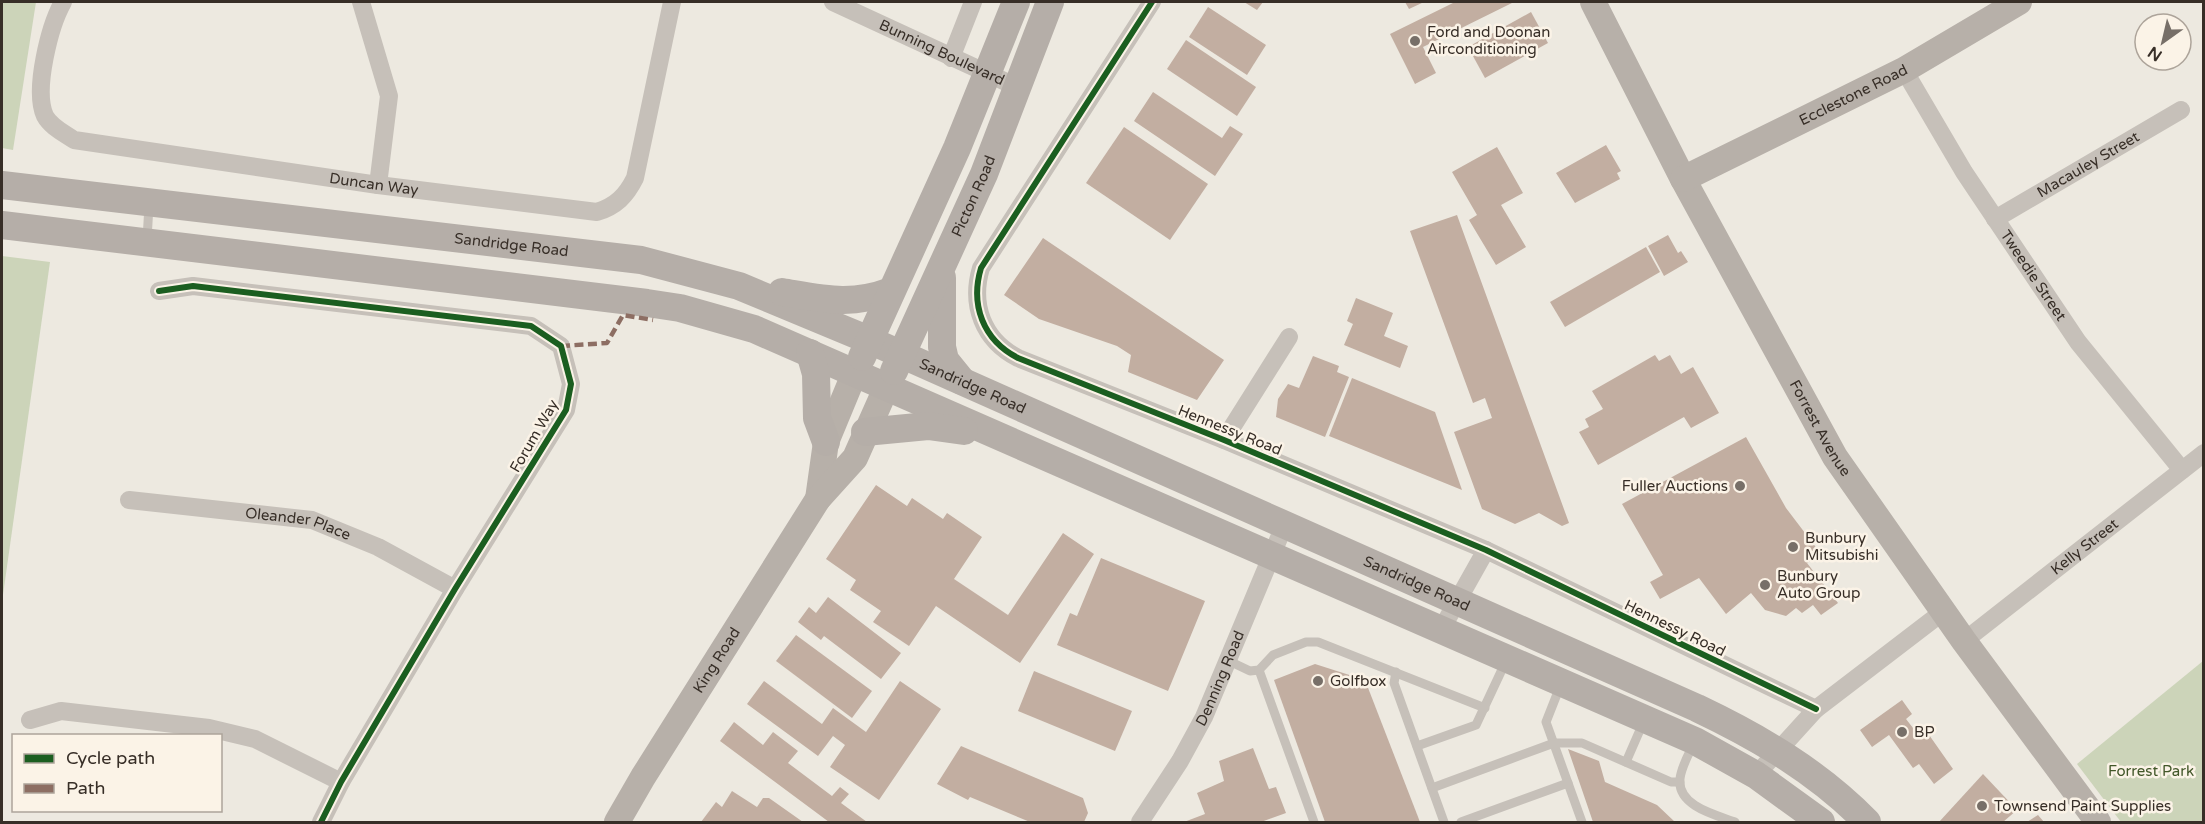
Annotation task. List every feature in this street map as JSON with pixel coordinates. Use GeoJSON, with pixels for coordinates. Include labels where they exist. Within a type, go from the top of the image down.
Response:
{"type":"FeatureCollection","features":[{"type":"Feature","properties":{"kind":"main road"},"geometry":{"type":"LineString","coordinates":[[855,372],[988,75],[1016,2]]}},
{"type":"Feature","properties":{"kind":"main road","name":"Picton Road"},"geometry":{"type":"LineString","coordinates":[[887,386],[984,174],[1019,88],[1050,2]]}},
{"type":"Feature","properties":{"kind":"main road","name":"Sandridge Road"},"geometry":{"type":"LineString","coordinates":[[2,185],[641,260],[739,286],[901,354],[1697,708],[1777,749],[1840,795],[1867,822]]}},
{"type":"Feature","properties":{"kind":"main road"},"geometry":{"type":"LineString","coordinates":[[2,225],[680,308],[754,329],[1695,741],[1756,775],[1821,822]]}},
{"type":"Feature","properties":{"kind":"main road"},"geometry":{"type":"LineString","coordinates":[[943,264],[942,347],[945,360],[962,381]]}},
{"type":"Feature","properties":{"kind":"main road"},"geometry":{"type":"LineString","coordinates":[[739,286],[837,301],[868,300],[891,291]]}},
{"type":"Feature","properties":{"kind":"main road"},"geometry":{"type":"LineString","coordinates":[[810,353],[816,374],[817,418],[826,442]]}},
{"type":"Feature","properties":{"kind":"main road"},"geometry":{"type":"LineString","coordinates":[[865,432],[928,426],[954,432],[987,430]]}},
{"type":"Feature","properties":{"kind":"street","name":"Duncan Way"},"geometry":{"type":"LineString","coordinates":[[63,2],[53,19],[41,87],[45,115],[55,128],[74,140],[378,185],[597,212],[610,208],[628,192],[635,178],[672,2]]}},
{"type":"Feature","properties":{"kind":"street"},"geometry":{"type":"LineString","coordinates":[[361,2],[389,96],[378,185]]}},
{"type":"Feature","properties":{"kind":"street","name":"Bunning Boulevard"},"geometry":{"type":"LineString","coordinates":[[833,2],[1019,88]]}},
{"type":"Feature","properties":{"kind":"street"},"geometry":{"type":"LineString","coordinates":[[951,58],[973,2]]}},
{"type":"Feature","properties":{"kind":"street","name":"Hennessy Road"},"geometry":{"type":"LineString","coordinates":[[1152,2],[986,258],[978,278],[977,302],[992,339],[1009,354],[1224,440],[1486,550],[1816,709]]}},
{"type":"Feature","properties":{"kind":"street","name":"Forrest Avenue"},"geometry":{"type":"LineString","coordinates":[[1593,2],[1683,179],[1834,457],[1964,641],[2098,822]]}},
{"type":"Feature","properties":{"kind":"street","name":"Ecclestone Road"},"geometry":{"type":"LineString","coordinates":[[1683,179],[1904,70],[2019,2]]}},
{"type":"Feature","properties":{"kind":"street","name":"Tweedie Street"},"geometry":{"type":"LineString","coordinates":[[1904,70],[1995,219],[2078,342],[2181,470]]}},
{"type":"Feature","properties":{"kind":"street","name":"Macauley Street"},"geometry":{"type":"LineString","coordinates":[[1995,219],[2181,110]]}},
{"type":"Feature","properties":{"kind":"street","name":"Forum Way"},"geometry":{"type":"LineString","coordinates":[[159,291],[193,285],[531,326],[561,346],[571,384],[566,410],[341,782],[321,822]]}},
{"type":"Feature","properties":{"kind":"street"},"geometry":{"type":"LineString","coordinates":[[1224,440],[1289,337]]}},
{"type":"Feature","properties":{"kind":"street","name":"King Road"},"geometry":{"type":"LineString","coordinates":[[818,500],[826,442],[855,372]]}},
{"type":"Feature","properties":{"kind":"street","name":"King Road"},"geometry":{"type":"LineString","coordinates":[[618,822],[643,777],[818,500],[855,458],[887,386]]}},
{"type":"Feature","properties":{"kind":"street","name":"Kelly Street"},"geometry":{"type":"LineString","coordinates":[[1964,641],[2204,453]]}},
{"type":"Feature","properties":{"kind":"street","name":"Oleander Place"},"geometry":{"type":"LineString","coordinates":[[129,500],[312,520],[378,547],[456,589]]}},
{"type":"Feature","properties":{"kind":"street","name":"Denning Road"},"geometry":{"type":"LineString","coordinates":[[1140,822],[1180,761],[1204,717],[1284,526]]}},
{"type":"Feature","properties":{"kind":"street"},"geometry":{"type":"LineString","coordinates":[[1441,630],[1486,550]]}},
{"type":"Feature","properties":{"kind":"street"},"geometry":{"type":"LineString","coordinates":[[1756,775],[1777,749],[1816,709],[1944,611]]}},
{"type":"Feature","properties":{"kind":"street"},"geometry":{"type":"LineString","coordinates":[[30,720],[61,711],[209,728],[255,739],[341,782]]}},
{"type":"Feature","properties":{"kind":"lane"},"geometry":{"type":"LineString","coordinates":[[147,242],[149,202]]}},
{"type":"Feature","properties":{"kind":"lane"},"geometry":{"type":"LineString","coordinates":[[1228,661],[1250,671],[1259,670],[1273,655],[1314,641],[1485,708]]}},
{"type":"Feature","properties":{"kind":"lane"},"geometry":{"type":"LineString","coordinates":[[1417,746],[1473,728],[1485,708],[1507,659]]}},
{"type":"Feature","properties":{"kind":"lane"},"geometry":{"type":"LineString","coordinates":[[1259,670],[1314,822]]}},
{"type":"Feature","properties":{"kind":"lane"},"geometry":{"type":"LineString","coordinates":[[1396,672],[1394,683],[1444,822]]}},
{"type":"Feature","properties":{"kind":"lane"},"geometry":{"type":"LineString","coordinates":[[1562,683],[1546,719],[1582,822]]}},
{"type":"Feature","properties":{"kind":"lane"},"geometry":{"type":"LineString","coordinates":[[1626,762],[1645,719]]}},
{"type":"Feature","properties":{"kind":"lane"},"geometry":{"type":"LineString","coordinates":[[1432,788],[1554,743],[1578,741],[1671,782],[1680,782]]}},
{"type":"Feature","properties":{"kind":"lane"},"geometry":{"type":"LineString","coordinates":[[1695,741],[1680,782],[1682,793],[1692,803],[1735,822]]}},
{"type":"Feature","properties":{"kind":"lane"},"geometry":{"type":"LineString","coordinates":[[1461,822],[1568,783]]}},
{"type":"Feature","properties":{"kind":"green space"},"geometry":{"type":"Polygon","coordinates":[[[2,2],[36,2],[13,150],[2,148],[2,2]]]}},
{"type":"Feature","properties":{"kind":"green space"},"geometry":{"type":"Polygon","coordinates":[[[2,256],[50,262],[2,602],[2,256]]]}},
{"type":"Feature","properties":{"kind":"green space","name":"Forrest Park"},"geometry":{"type":"Polygon","coordinates":[[[2203,661],[2203,822],[2121,822],[2077,764],[2203,661]]]}},
{"type":"Feature","properties":{"kind":"building"},"geometry":{"type":"Polygon","coordinates":[[[1244,2],[1263,2],[1257,10],[1244,2]]]}},
{"type":"Feature","properties":{"kind":"building"},"geometry":{"type":"Polygon","coordinates":[[[1405,2],[1424,2],[1409,9],[1405,2]]]}},
{"type":"Feature","properties":{"kind":"building","name":"Ford and Doonan Airconditioning"},"geometry":{"type":"Polygon","coordinates":[[[1455,2],[1514,2],[1423,47],[1436,73],[1415,84],[1390,34],[1455,2]]]}},
{"type":"Feature","properties":{"kind":"building"},"geometry":{"type":"Polygon","coordinates":[[[1208,7],[1266,45],[1247,75],[1189,37],[1208,7]]]}},
{"type":"Feature","properties":{"kind":"building"},"geometry":{"type":"Polygon","coordinates":[[[1531,12],[1548,43],[1485,78],[1468,47],[1531,12]]]}},
{"type":"Feature","properties":{"kind":"building"},"geometry":{"type":"Polygon","coordinates":[[[1186,40],[1256,87],[1237,116],[1167,69],[1186,40]]]}},
{"type":"Feature","properties":{"kind":"building"},"geometry":{"type":"Polygon","coordinates":[[[1153,92],[1222,138],[1230,126],[1243,134],[1215,176],[1134,121],[1153,92]]]}},
{"type":"Feature","properties":{"kind":"building"},"geometry":{"type":"Polygon","coordinates":[[[1124,127],[1208,184],[1170,240],[1086,183],[1124,127]]]}},
{"type":"Feature","properties":{"kind":"building"},"geometry":{"type":"Polygon","coordinates":[[[1606,145],[1621,171],[1617,173],[1620,179],[1575,203],[1556,173],[1606,145]]]}},
{"type":"Feature","properties":{"kind":"building"},"geometry":{"type":"Polygon","coordinates":[[[1497,147],[1523,193],[1501,205],[1526,247],[1496,265],[1469,220],[1477,215],[1452,172],[1497,147]]]}},
{"type":"Feature","properties":{"kind":"building"},"geometry":{"type":"Polygon","coordinates":[[[1457,215],[1569,523],[1562,526],[1539,513],[1515,524],[1482,509],[1454,432],[1492,418],[1485,398],[1473,403],[1410,231],[1457,215]]]}},
{"type":"Feature","properties":{"kind":"building"},"geometry":{"type":"Polygon","coordinates":[[[1668,235],[1678,253],[1681,251],[1688,262],[1664,276],[1648,246],[1668,235]]]}},
{"type":"Feature","properties":{"kind":"building"},"geometry":{"type":"Polygon","coordinates":[[[1043,238],[1224,360],[1197,400],[1128,372],[1131,355],[1117,346],[1039,319],[1004,295],[1043,238]]]}},
{"type":"Feature","properties":{"kind":"building"},"geometry":{"type":"Polygon","coordinates":[[[1646,247],[1660,272],[1565,327],[1550,302],[1646,247]]]}},
{"type":"Feature","properties":{"kind":"building"},"geometry":{"type":"Polygon","coordinates":[[[1356,298],[1393,313],[1384,336],[1408,346],[1400,368],[1344,345],[1353,324],[1347,321],[1356,298]]]}},
{"type":"Feature","properties":{"kind":"building"},"geometry":{"type":"Polygon","coordinates":[[[1655,355],[1659,361],[1670,355],[1681,374],[1693,367],[1719,413],[1691,428],[1684,417],[1598,465],[1579,432],[1589,427],[1585,419],[1603,409],[1592,391],[1655,355]]]}},
{"type":"Feature","properties":{"kind":"building"},"geometry":{"type":"Polygon","coordinates":[[[1313,356],[1339,366],[1337,372],[1349,377],[1325,437],[1276,417],[1278,399],[1288,384],[1299,388],[1313,356]]]}},
{"type":"Feature","properties":{"kind":"building"},"geometry":{"type":"Polygon","coordinates":[[[1352,378],[1435,412],[1462,490],[1329,436],[1352,378]]]}},
{"type":"Feature","properties":{"kind":"building"},"geometry":{"type":"Polygon","coordinates":[[[1746,437],[1786,508],[1821,554],[1807,563],[1838,603],[1821,615],[1813,605],[1802,613],[1796,608],[1786,616],[1765,610],[1751,593],[1726,614],[1699,578],[1660,599],[1650,582],[1663,575],[1622,504],[1746,437]]]}},
{"type":"Feature","properties":{"kind":"building"},"geometry":{"type":"Polygon","coordinates":[[[876,485],[907,506],[912,498],[943,519],[947,513],[982,537],[954,579],[1008,615],[1063,533],[1094,554],[1020,663],[936,606],[909,646],[873,622],[881,611],[850,590],[856,580],[826,559],[876,485]]]}},
{"type":"Feature","properties":{"kind":"building"},"geometry":{"type":"Polygon","coordinates":[[[1101,558],[1205,601],[1168,691],[1057,645],[1070,613],[1077,616],[1101,558]]]}},
{"type":"Feature","properties":{"kind":"building"},"geometry":{"type":"Polygon","coordinates":[[[828,597],[901,653],[881,679],[824,636],[821,640],[798,622],[809,607],[816,613],[828,597]]]}},
{"type":"Feature","properties":{"kind":"building"},"geometry":{"type":"Polygon","coordinates":[[[796,635],[872,691],[852,718],[776,661],[796,635]]]}},
{"type":"Feature","properties":{"kind":"building"},"geometry":{"type":"Polygon","coordinates":[[[1315,664],[1365,680],[1420,822],[1325,822],[1274,680],[1315,664]]]}},
{"type":"Feature","properties":{"kind":"building"},"geometry":{"type":"Polygon","coordinates":[[[1034,671],[1132,711],[1115,751],[1018,711],[1034,671]]]}},
{"type":"Feature","properties":{"kind":"building"},"geometry":{"type":"Polygon","coordinates":[[[764,681],[822,724],[833,708],[866,732],[900,681],[941,709],[879,800],[830,767],[845,745],[833,736],[818,756],[747,704],[764,681]]]}},
{"type":"Feature","properties":{"kind":"building"},"geometry":{"type":"Polygon","coordinates":[[[1902,700],[1912,714],[1906,719],[1920,737],[1927,732],[1953,769],[1934,784],[1919,764],[1913,768],[1889,735],[1872,747],[1860,730],[1902,700]]]}},
{"type":"Feature","properties":{"kind":"building"},"geometry":{"type":"Polygon","coordinates":[[[734,722],[763,745],[773,732],[798,751],[788,763],[832,796],[840,787],[849,794],[841,803],[867,822],[829,822],[720,741],[734,722]]]}},
{"type":"Feature","properties":{"kind":"building"},"geometry":{"type":"Polygon","coordinates":[[[961,746],[1083,798],[1088,813],[1084,822],[1030,822],[970,797],[968,800],[937,784],[961,746]]]}},
{"type":"Feature","properties":{"kind":"building"},"geometry":{"type":"Polygon","coordinates":[[[1253,748],[1269,789],[1276,787],[1286,813],[1261,822],[1184,822],[1205,814],[1197,793],[1224,781],[1219,761],[1253,748]]]}},
{"type":"Feature","properties":{"kind":"building"},"geometry":{"type":"Polygon","coordinates":[[[1568,749],[1599,761],[1605,782],[1657,805],[1675,822],[1593,822],[1568,749]]]}},
{"type":"Feature","properties":{"kind":"building"},"geometry":{"type":"Polygon","coordinates":[[[1983,774],[2017,810],[2003,822],[1939,822],[1983,774]]]}},
{"type":"Feature","properties":{"kind":"building"},"geometry":{"type":"Polygon","coordinates":[[[732,791],[757,807],[763,798],[769,798],[803,822],[701,822],[716,802],[722,807],[732,791]]]}},
{"type":"Feature","properties":{"kind":"building"},"geometry":{"type":"Polygon","coordinates":[[[2038,815],[2044,822],[2027,822],[2038,815]]]}},
{"type":"Feature","properties":{"kind":"marked path"},"geometry":{"type":"LineString","coordinates":[[561,346],[607,343],[623,315],[653,320]]}},
{"type":"Feature","properties":{"kind":"cycle path"},"geometry":{"type":"LineString","coordinates":[[1152,2],[981,268],[977,295],[979,308],[982,320],[996,342],[1018,358],[1224,440],[1486,550],[1816,709]]}},
{"type":"Feature","properties":{"kind":"cycle path"},"geometry":{"type":"LineString","coordinates":[[159,291],[193,286],[531,326],[561,346],[571,384],[566,410],[455,589],[341,782],[321,822]]}},
{"type":"Feature","properties":{"kind":"place","name":"Ford and Doonan Airconditioning"},"geometry":{"type":"Point","coordinates":[1415,41]}},
{"type":"Feature","properties":{"kind":"place","name":"Fuller Auctions"},"geometry":{"type":"Point","coordinates":[1740,486]}},
{"type":"Feature","properties":{"kind":"place","name":"Bunbury Mitsubishi"},"geometry":{"type":"Point","coordinates":[1793,547]}},
{"type":"Feature","properties":{"kind":"place","name":"Bunbury Auto Group"},"geometry":{"type":"Point","coordinates":[1765,585]}},
{"type":"Feature","properties":{"kind":"place","name":"Golfbox"},"geometry":{"type":"Point","coordinates":[1318,681]}},
{"type":"Feature","properties":{"kind":"place","name":"BP"},"geometry":{"type":"Point","coordinates":[1902,732]}},
{"type":"Feature","properties":{"kind":"place","name":"Townsend Paint Supplies"},"geometry":{"type":"Point","coordinates":[1982,806]}}]}
